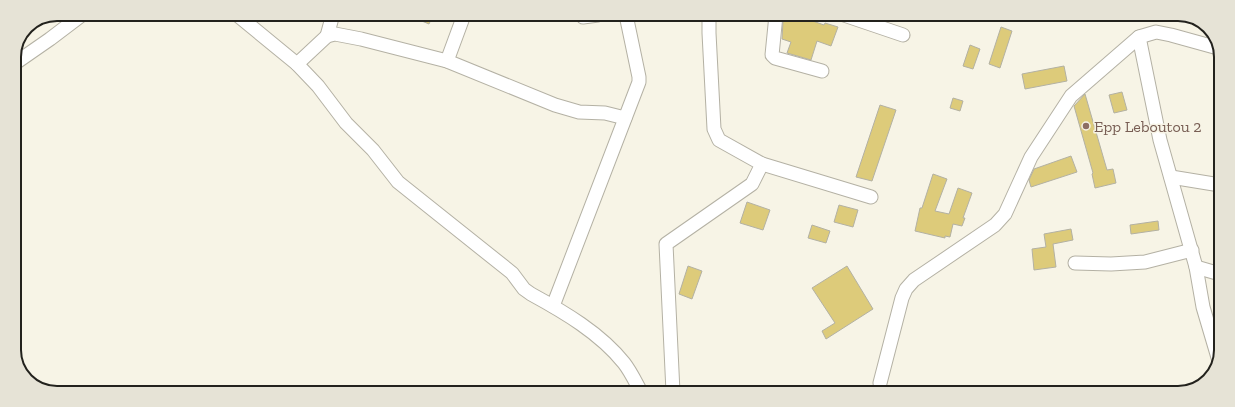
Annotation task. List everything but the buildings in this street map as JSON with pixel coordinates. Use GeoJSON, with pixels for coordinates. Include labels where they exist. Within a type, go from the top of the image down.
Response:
{"type":"FeatureCollection","features":[{"type":"Feature","properties":{"kind":"street"},"geometry":{"type":"LineString","coordinates":[[21,59],[74,21]]}},
{"type":"Feature","properties":{"kind":"street"},"geometry":{"type":"LineString","coordinates":[[245,21],[297,64],[318,86],[346,123],[373,150],[398,182],[507,269],[520,281],[528,292],[578,322],[604,342],[624,363],[637,386]]}},
{"type":"Feature","properties":{"kind":"street"},"geometry":{"type":"LineString","coordinates":[[327,36],[331,21]]}},
{"type":"Feature","properties":{"kind":"street"},"geometry":{"type":"LineString","coordinates":[[447,61],[462,21]]}},
{"type":"Feature","properties":{"kind":"street"},"geometry":{"type":"LineString","coordinates":[[553,306],[639,82],[627,21]]}},
{"type":"Feature","properties":{"kind":"street"},"geometry":{"type":"LineString","coordinates":[[709,21],[714,129],[719,140],[762,164],[871,197]]}},
{"type":"Feature","properties":{"kind":"street"},"geometry":{"type":"LineString","coordinates":[[775,21],[772,55],[775,58],[822,71]]}},
{"type":"Feature","properties":{"kind":"street"},"geometry":{"type":"LineString","coordinates":[[862,21],[903,35]]}},
{"type":"Feature","properties":{"kind":"street"},"geometry":{"type":"LineString","coordinates":[[880,383],[902,298],[906,289],[920,276],[995,225],[1005,214],[1031,157],[1071,96],[1139,37],[1156,32],[1212,46]]}},
{"type":"Feature","properties":{"kind":"street"},"geometry":{"type":"LineString","coordinates":[[297,64],[327,36],[335,34],[361,39],[447,61],[555,105],[579,112],[606,113],[625,118]]}},
{"type":"Feature","properties":{"kind":"street"},"geometry":{"type":"LineString","coordinates":[[1139,37],[1160,140],[1192,250],[1203,307],[1214,341]]}},
{"type":"Feature","properties":{"kind":"street"},"geometry":{"type":"LineString","coordinates":[[673,386],[666,244],[752,184],[762,164]]}},
{"type":"Feature","properties":{"kind":"street"},"geometry":{"type":"LineString","coordinates":[[1171,177],[1214,184]]}},
{"type":"Feature","properties":{"kind":"street"},"geometry":{"type":"LineString","coordinates":[[1075,262],[1111,264],[1145,262],[1192,250]]}},
{"type":"Feature","properties":{"kind":"street"},"geometry":{"type":"LineString","coordinates":[[1196,267],[1214,272]]}},
{"type":"Feature","properties":{"kind":"place","name":"Epp Leboutou 2"},"geometry":{"type":"Point","coordinates":[1086,126]}}]}
